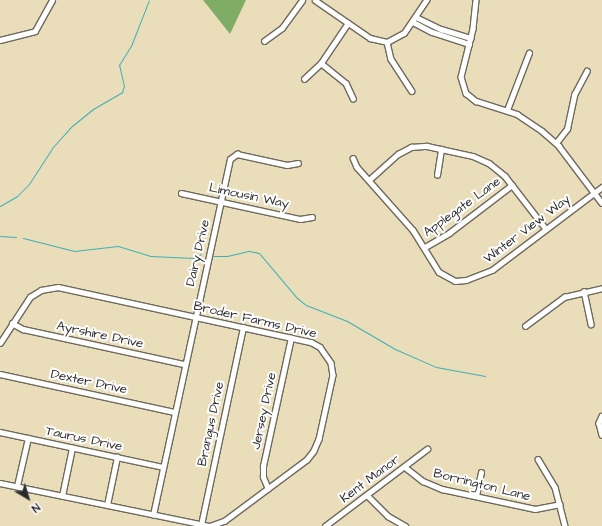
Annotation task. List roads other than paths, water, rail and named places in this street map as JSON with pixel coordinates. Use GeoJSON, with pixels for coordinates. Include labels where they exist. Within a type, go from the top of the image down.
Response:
{"type":"FeatureCollection","features":[{"type":"Feature","properties":{"kind":"street"},"geometry":{"type":"LineString","coordinates":[[0,40],[35,31],[52,0]]}},
{"type":"Feature","properties":{"kind":"street"},"geometry":{"type":"LineString","coordinates":[[264,41],[282,28],[302,0]]}},
{"type":"Feature","properties":{"kind":"street"},"geometry":{"type":"LineString","coordinates":[[315,0],[370,38],[387,42],[400,36],[413,22],[426,0]]}},
{"type":"Feature","properties":{"kind":"street"},"geometry":{"type":"LineString","coordinates":[[476,0],[471,38],[461,77],[464,90],[474,100],[507,110],[539,128],[556,143],[602,203]]}},
{"type":"Feature","properties":{"kind":"street"},"geometry":{"type":"LineString","coordinates":[[416,17],[441,30],[471,38]]}},
{"type":"Feature","properties":{"kind":"street"},"geometry":{"type":"LineString","coordinates":[[413,22],[440,35],[469,44]]}},
{"type":"Feature","properties":{"kind":"street"},"geometry":{"type":"LineString","coordinates":[[304,79],[321,63],[348,23]]}},
{"type":"Feature","properties":{"kind":"street"},"geometry":{"type":"LineString","coordinates":[[440,35],[441,30]]}},
{"type":"Feature","properties":{"kind":"street"},"geometry":{"type":"LineString","coordinates":[[387,42],[391,59],[412,90]]}},
{"type":"Feature","properties":{"kind":"street"},"geometry":{"type":"LineString","coordinates":[[507,110],[529,53]]}},
{"type":"Feature","properties":{"kind":"street"},"geometry":{"type":"LineString","coordinates":[[321,63],[346,83],[353,98]]}},
{"type":"Feature","properties":{"kind":"street"},"geometry":{"type":"LineString","coordinates":[[556,143],[567,129],[574,95],[587,71]]}},
{"type":"Feature","properties":{"kind":"street"},"geometry":{"type":"LineString","coordinates":[[369,180],[407,148],[423,145],[484,160],[500,171],[546,229]]}},
{"type":"Feature","properties":{"kind":"street"},"geometry":{"type":"LineString","coordinates":[[437,175],[441,149]]}},
{"type":"Feature","properties":{"kind":"street","name":"Dairy Drive"},"geometry":{"type":"LineString","coordinates":[[153,515],[184,364],[230,159],[235,155],[287,165],[298,163]]}},
{"type":"Feature","properties":{"kind":"street","name":"Winter View Way"},"geometry":{"type":"LineString","coordinates":[[353,158],[354,164],[409,225],[444,276],[461,281],[492,270],[602,187]]}},
{"type":"Feature","properties":{"kind":"street","name":"Applegate Lane"},"geometry":{"type":"LineString","coordinates":[[425,247],[449,233],[512,185]]}},
{"type":"Feature","properties":{"kind":"street","name":"Limousin Way"},"geometry":{"type":"LineString","coordinates":[[181,193],[300,219],[312,217]]}},
{"type":"Feature","properties":{"kind":"street","name":"Broder Farms Drive"},"geometry":{"type":"LineString","coordinates":[[0,343],[30,297],[41,290],[58,287],[310,342],[320,347],[332,363],[333,375],[319,439],[314,451],[307,460],[225,521],[210,526],[0,483]]}},
{"type":"Feature","properties":{"kind":"street"},"geometry":{"type":"LineString","coordinates":[[525,326],[562,298],[584,291],[602,288]]}},
{"type":"Feature","properties":{"kind":"street"},"geometry":{"type":"LineString","coordinates":[[584,291],[591,324]]}},
{"type":"Feature","properties":{"kind":"street","name":"Ayrshire Drive"},"geometry":{"type":"LineString","coordinates":[[12,323],[23,329],[184,364]]}},
{"type":"Feature","properties":{"kind":"street","name":"Brangus Drive"},"geometry":{"type":"LineString","coordinates":[[201,525],[243,327]]}},
{"type":"Feature","properties":{"kind":"street","name":"Jersey Drive"},"geometry":{"type":"LineString","coordinates":[[268,489],[263,477],[263,466],[292,338]]}},
{"type":"Feature","properties":{"kind":"street","name":"Dexter Drive"},"geometry":{"type":"LineString","coordinates":[[0,374],[174,412]]}},
{"type":"Feature","properties":{"kind":"street"},"geometry":{"type":"LineString","coordinates":[[602,416],[599,423],[602,435]]}},
{"type":"Feature","properties":{"kind":"street","name":"Taurus Drive"},"geometry":{"type":"LineString","coordinates":[[0,432],[163,467]]}},
{"type":"Feature","properties":{"kind":"street"},"geometry":{"type":"LineString","coordinates":[[17,486],[28,438]]}},
{"type":"Feature","properties":{"kind":"street"},"geometry":{"type":"LineString","coordinates":[[62,496],[72,448]]}},
{"type":"Feature","properties":{"kind":"street","name":"Kent Manor"},"geometry":{"type":"LineString","coordinates":[[326,526],[427,449]]}},
{"type":"Feature","properties":{"kind":"street"},"geometry":{"type":"LineString","coordinates":[[108,505],[117,457]]}},
{"type":"Feature","properties":{"kind":"street"},"geometry":{"type":"LineString","coordinates":[[538,459],[552,481],[560,504],[565,526]]}},
{"type":"Feature","properties":{"kind":"street","name":"Borrington Lane"},"geometry":{"type":"LineString","coordinates":[[405,467],[428,484],[476,496],[535,509],[560,504]]}},
{"type":"Feature","properties":{"kind":"street"},"geometry":{"type":"LineString","coordinates":[[476,496],[481,473]]}},
{"type":"Feature","properties":{"kind":"street"},"geometry":{"type":"LineString","coordinates":[[367,495],[383,512],[405,526]]}},
{"type":"Feature","properties":{"kind":"waterway"},"geometry":{"type":"LineString","coordinates":[[0,206],[17,196],[29,184],[53,147],[72,126],[93,109],[122,92],[124,86],[119,65],[131,46],[149,0]]}},
{"type":"Feature","properties":{"kind":"waterway"},"geometry":{"type":"LineString","coordinates":[[0,236],[16,237]]}},
{"type":"Feature","properties":{"kind":"waterway"},"geometry":{"type":"LineString","coordinates":[[23,238],[74,251],[118,246],[150,256],[194,258],[201,254]]}},
{"type":"Feature","properties":{"kind":"waterway"},"geometry":{"type":"LineString","coordinates":[[213,256],[227,256],[249,251],[259,253],[297,298],[306,305],[347,321],[395,349],[436,367],[485,376]]}}]}
